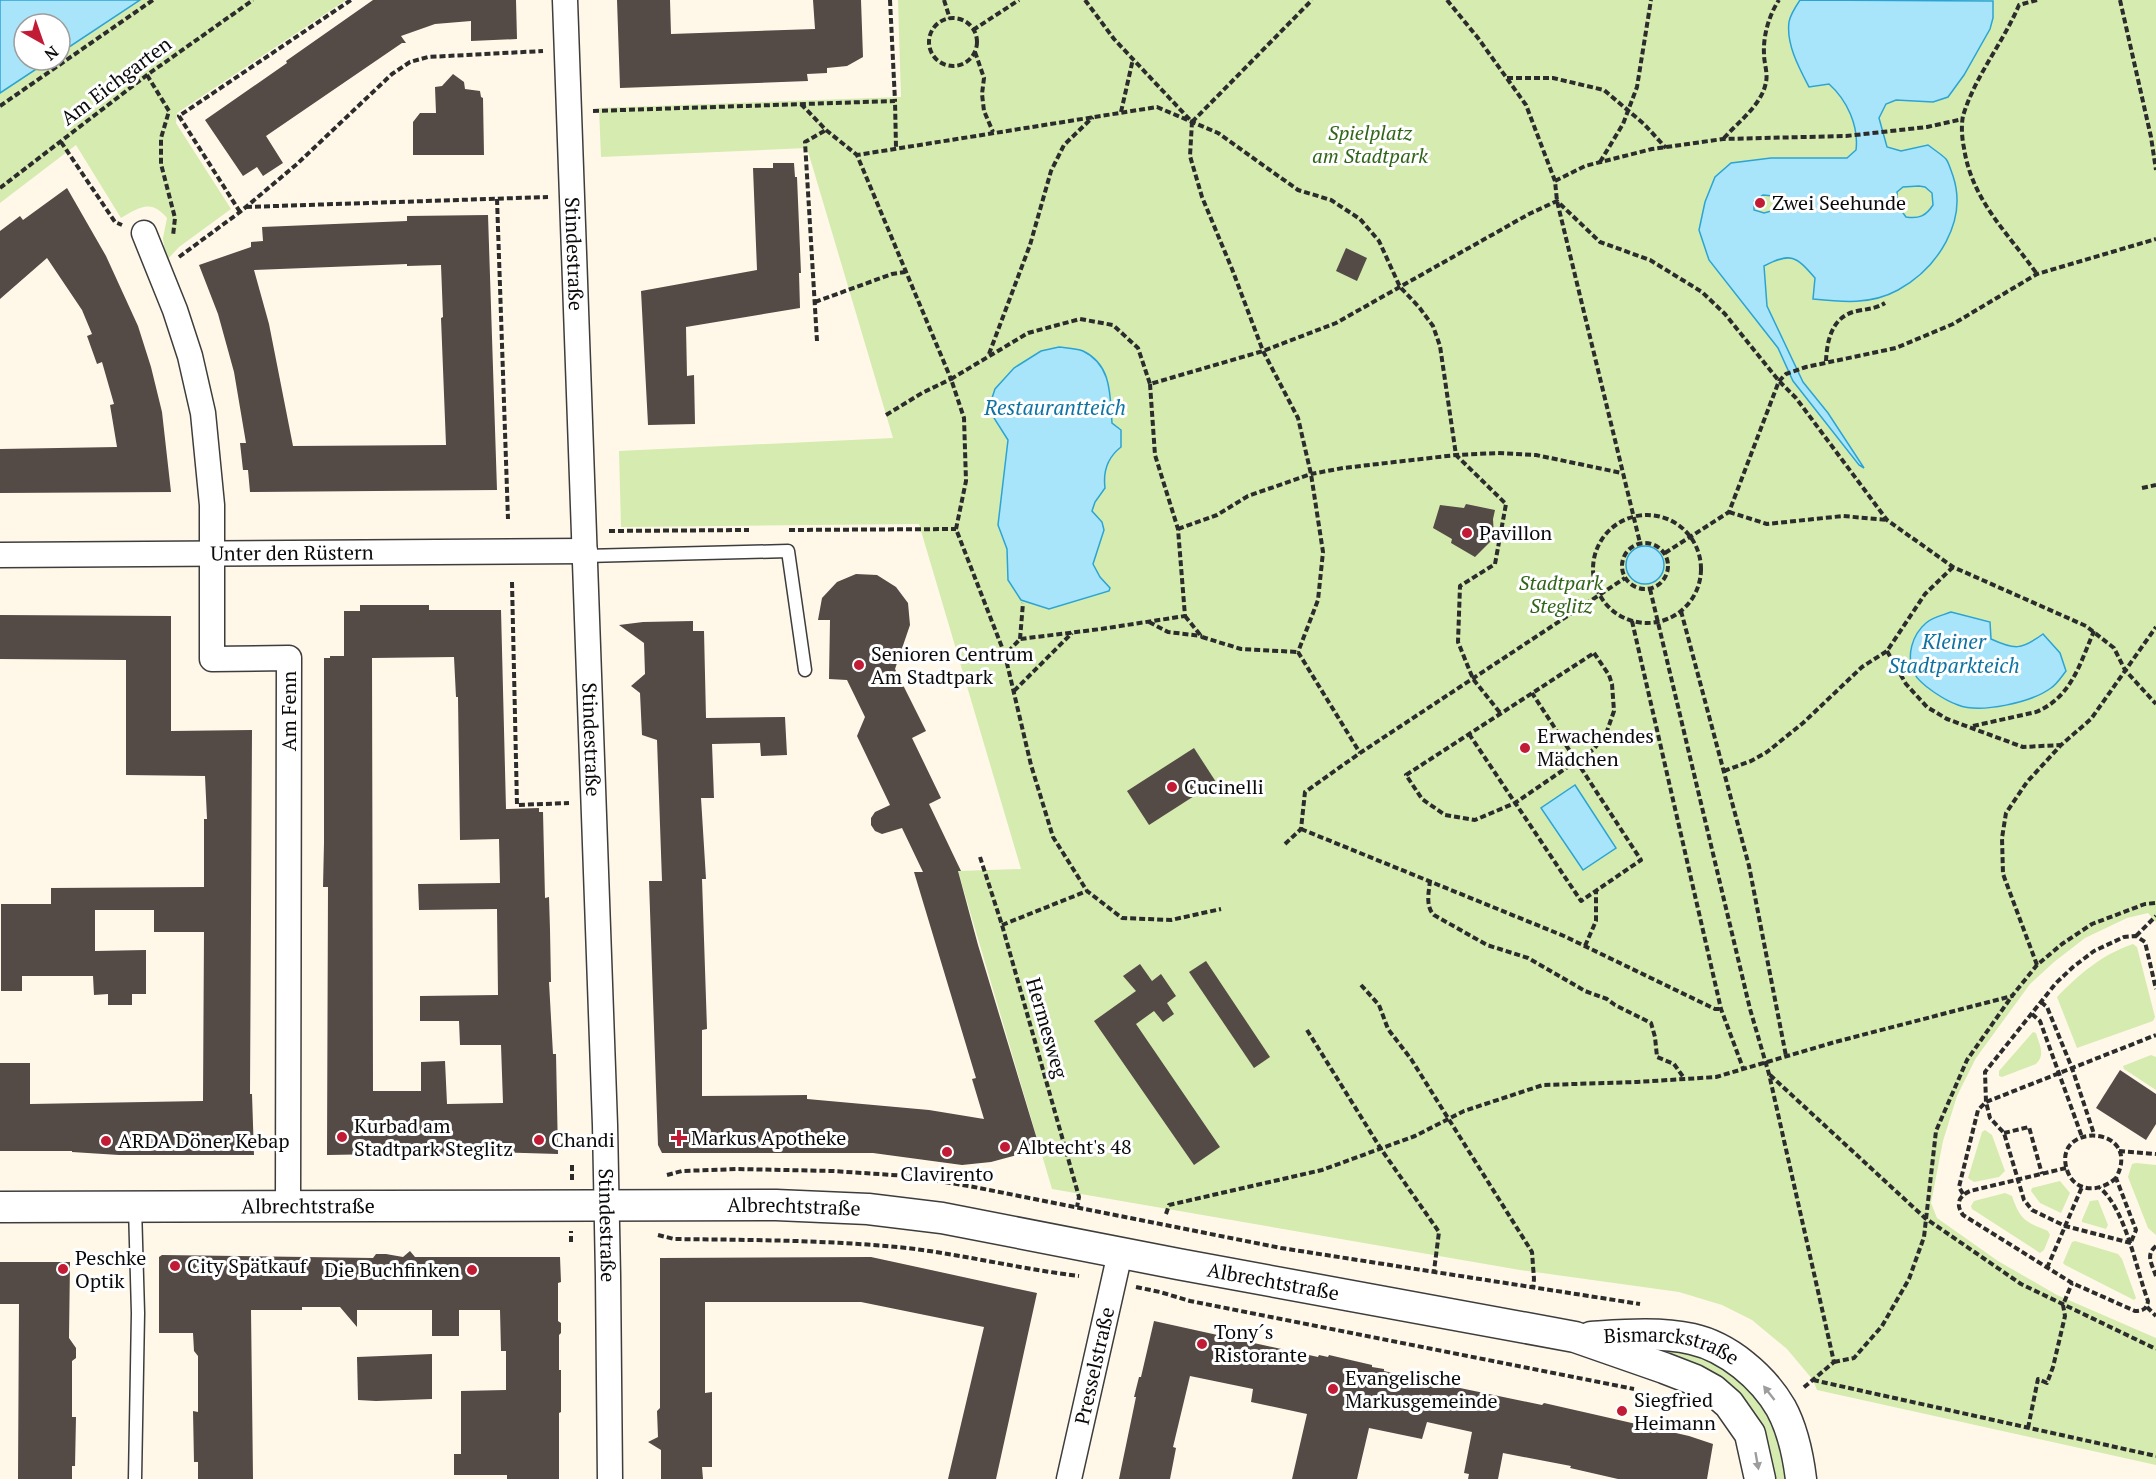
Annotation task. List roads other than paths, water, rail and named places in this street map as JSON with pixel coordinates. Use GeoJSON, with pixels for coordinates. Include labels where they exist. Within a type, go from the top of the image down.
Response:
{"type":"FeatureCollection","features":[{"type":"Feature","properties":{"kind":"street","name":"Stindestraße"},"geometry":{"type":"LineString","coordinates":[[565,0],[606,1205],[610,1479]]}},
{"type":"Feature","properties":{"kind":"street","name":"Am Fenn"},"geometry":{"type":"LineString","coordinates":[[144,233],[165,267],[203,413],[210,476],[212,659],[290,658],[288,1206]]}},
{"type":"Feature","properties":{"kind":"street","name":"Unter den Rüstern"},"geometry":{"type":"LineString","coordinates":[[0,555],[585,553]]}},
{"type":"Feature","properties":{"kind":"street","name":"Albrechtstraße"},"geometry":{"type":"LineString","coordinates":[[0,1207],[776,1205],[904,1212],[1575,1337]]}},
{"type":"Feature","properties":{"kind":"street","name":"Presselstraße"},"geometry":{"type":"LineString","coordinates":[[1069,1479],[1120,1253]]}},
{"type":"Feature","properties":{"kind":"street","name":"Bismarckstraße"},"geometry":{"type":"LineString","coordinates":[[1575,1337],[1665,1335],[1693,1339],[1711,1345],[1735,1359],[1758,1378],[1781,1408],[1796,1445],[1801,1479]]}},
{"type":"Feature","properties":{"kind":"street","name":"Bismarckstraße"},"geometry":{"type":"LineString","coordinates":[[1575,1337],[1664,1368],[1713,1390],[1729,1404],[1750,1434],[1760,1479]]}},
{"type":"Feature","properties":{"kind":"lane"},"geometry":{"type":"LineString","coordinates":[[585,553],[788,551],[805,670]]}},
{"type":"Feature","properties":{"kind":"lane"},"geometry":{"type":"LineString","coordinates":[[135,1206],[138,1313],[135,1479]]}},
{"type":"Feature","properties":{"kind":"water"},"geometry":{"type":"Polygon","coordinates":[[[0,0],[140,0],[72,45],[72,12],[12,12],[12,72],[32,72],[0,93],[0,0]]]}},
{"type":"Feature","properties":{"kind":"water"},"geometry":{"type":"Polygon","coordinates":[[[1800,0],[1993,1],[1993,18],[1990,29],[1964,75],[1948,97],[1933,102],[1896,100],[1886,104],[1879,118],[1887,147],[1901,151],[1928,145],[1946,159],[1953,176],[1957,193],[1953,226],[1946,242],[1926,269],[1912,281],[1888,295],[1867,300],[1835,301],[1813,299],[1815,278],[1803,265],[1792,258],[1781,259],[1764,266],[1767,306],[1803,382],[1828,413],[1864,468],[1859,465],[1793,381],[1778,348],[1709,260],[1699,230],[1705,202],[1715,177],[1731,163],[1771,158],[1847,158],[1856,150],[1854,123],[1841,98],[1829,84],[1809,87],[1794,56],[1789,39],[1789,22],[1800,0]],[[1903,187],[1897,192],[1898,206],[1906,217],[1922,216],[1933,205],[1932,193],[1925,187],[1903,187]],[[1763,195],[1754,201],[1754,210],[1764,213],[1775,210],[1773,196],[1763,195]]]}},
{"type":"Feature","properties":{"kind":"water","name":"Restaurantteich"},"geometry":{"type":"Polygon","coordinates":[[[1059,347],[1083,351],[1099,364],[1108,382],[1112,423],[1121,430],[1121,447],[1107,465],[1105,488],[1095,502],[1092,511],[1102,522],[1104,530],[1093,564],[1100,577],[1110,588],[1109,591],[1049,609],[1021,600],[1008,580],[1007,549],[998,525],[1008,440],[994,418],[990,404],[995,389],[1014,368],[1041,351],[1059,347]]]}},
{"type":"Feature","properties":{"kind":"water"},"geometry":{"type":"Polygon","coordinates":[[[1645,546],[1658,552],[1664,565],[1658,578],[1645,584],[1632,578],[1626,565],[1632,552],[1645,546]]]}},
{"type":"Feature","properties":{"kind":"water","name":"Kleiner Stadtparkteich"},"geometry":{"type":"Polygon","coordinates":[[[1951,612],[1990,622],[1991,639],[2006,645],[2023,646],[2043,634],[2060,653],[2066,671],[2051,688],[2019,702],[1980,708],[1958,705],[1947,700],[1917,678],[1912,666],[1911,653],[1914,640],[1921,628],[1931,619],[1951,612]]]}},
{"type":"Feature","properties":{"kind":"water"},"geometry":{"type":"Polygon","coordinates":[[[1575,785],[1616,848],[1583,870],[1541,808],[1575,785]]]}},
{"type":"Feature","properties":{"kind":"place","name":"Zwei Seehunde"},"geometry":{"type":"Point","coordinates":[1760,203]}},
{"type":"Feature","properties":{"kind":"place","name":"Pavillon"},"geometry":{"type":"Point","coordinates":[1467,533]}},
{"type":"Feature","properties":{"kind":"place","name":"Senioren Centrum Am Stadtpark"},"geometry":{"type":"Point","coordinates":[859,665]}},
{"type":"Feature","properties":{"kind":"place","name":"Erwachendes Mädchen"},"geometry":{"type":"Point","coordinates":[1525,748]}},
{"type":"Feature","properties":{"kind":"place","name":"Cucinelli"},"geometry":{"type":"Point","coordinates":[1172,787]}},
{"type":"Feature","properties":{"kind":"place","name":"Kurbad am Stadtpark Steglitz"},"geometry":{"type":"Point","coordinates":[342,1137]}},
{"type":"Feature","properties":{"kind":"place","name":"Markus Apotheke"},"geometry":{"type":"Point","coordinates":[679,1138]}},
{"type":"Feature","properties":{"kind":"place","name":"Chandi"},"geometry":{"type":"Point","coordinates":[539,1140]}},
{"type":"Feature","properties":{"kind":"place","name":"ARDA Döner Kebap"},"geometry":{"type":"Point","coordinates":[106,1141]}},
{"type":"Feature","properties":{"kind":"place","name":"Albtecht's 48"},"geometry":{"type":"Point","coordinates":[1005,1147]}},
{"type":"Feature","properties":{"kind":"place","name":"Clavirento"},"geometry":{"type":"Point","coordinates":[947,1152]}},
{"type":"Feature","properties":{"kind":"place","name":"City Spätkauf"},"geometry":{"type":"Point","coordinates":[175,1266]}},
{"type":"Feature","properties":{"kind":"place","name":"Peschke Optik"},"geometry":{"type":"Point","coordinates":[63,1269]}},
{"type":"Feature","properties":{"kind":"place","name":"Die Buchfinken"},"geometry":{"type":"Point","coordinates":[472,1270]}},
{"type":"Feature","properties":{"kind":"place","name":"Tony´s Ristorante"},"geometry":{"type":"Point","coordinates":[1202,1344]}},
{"type":"Feature","properties":{"kind":"place","name":"Evangelische Markusgemeinde"},"geometry":{"type":"Point","coordinates":[1333,1389]}},
{"type":"Feature","properties":{"kind":"place","name":"Siegfried Heimann"},"geometry":{"type":"Point","coordinates":[1622,1411]}},
{"type":"Feature","properties":{"kind":"park label","name":"Spielplatz am Stadtpark"},"geometry":{"type":"Point","coordinates":[1370,144]}},
{"type":"Feature","properties":{"kind":"park label","name":"Stadtpark Steglitz"},"geometry":{"type":"Point","coordinates":[1561,594]}}]}
